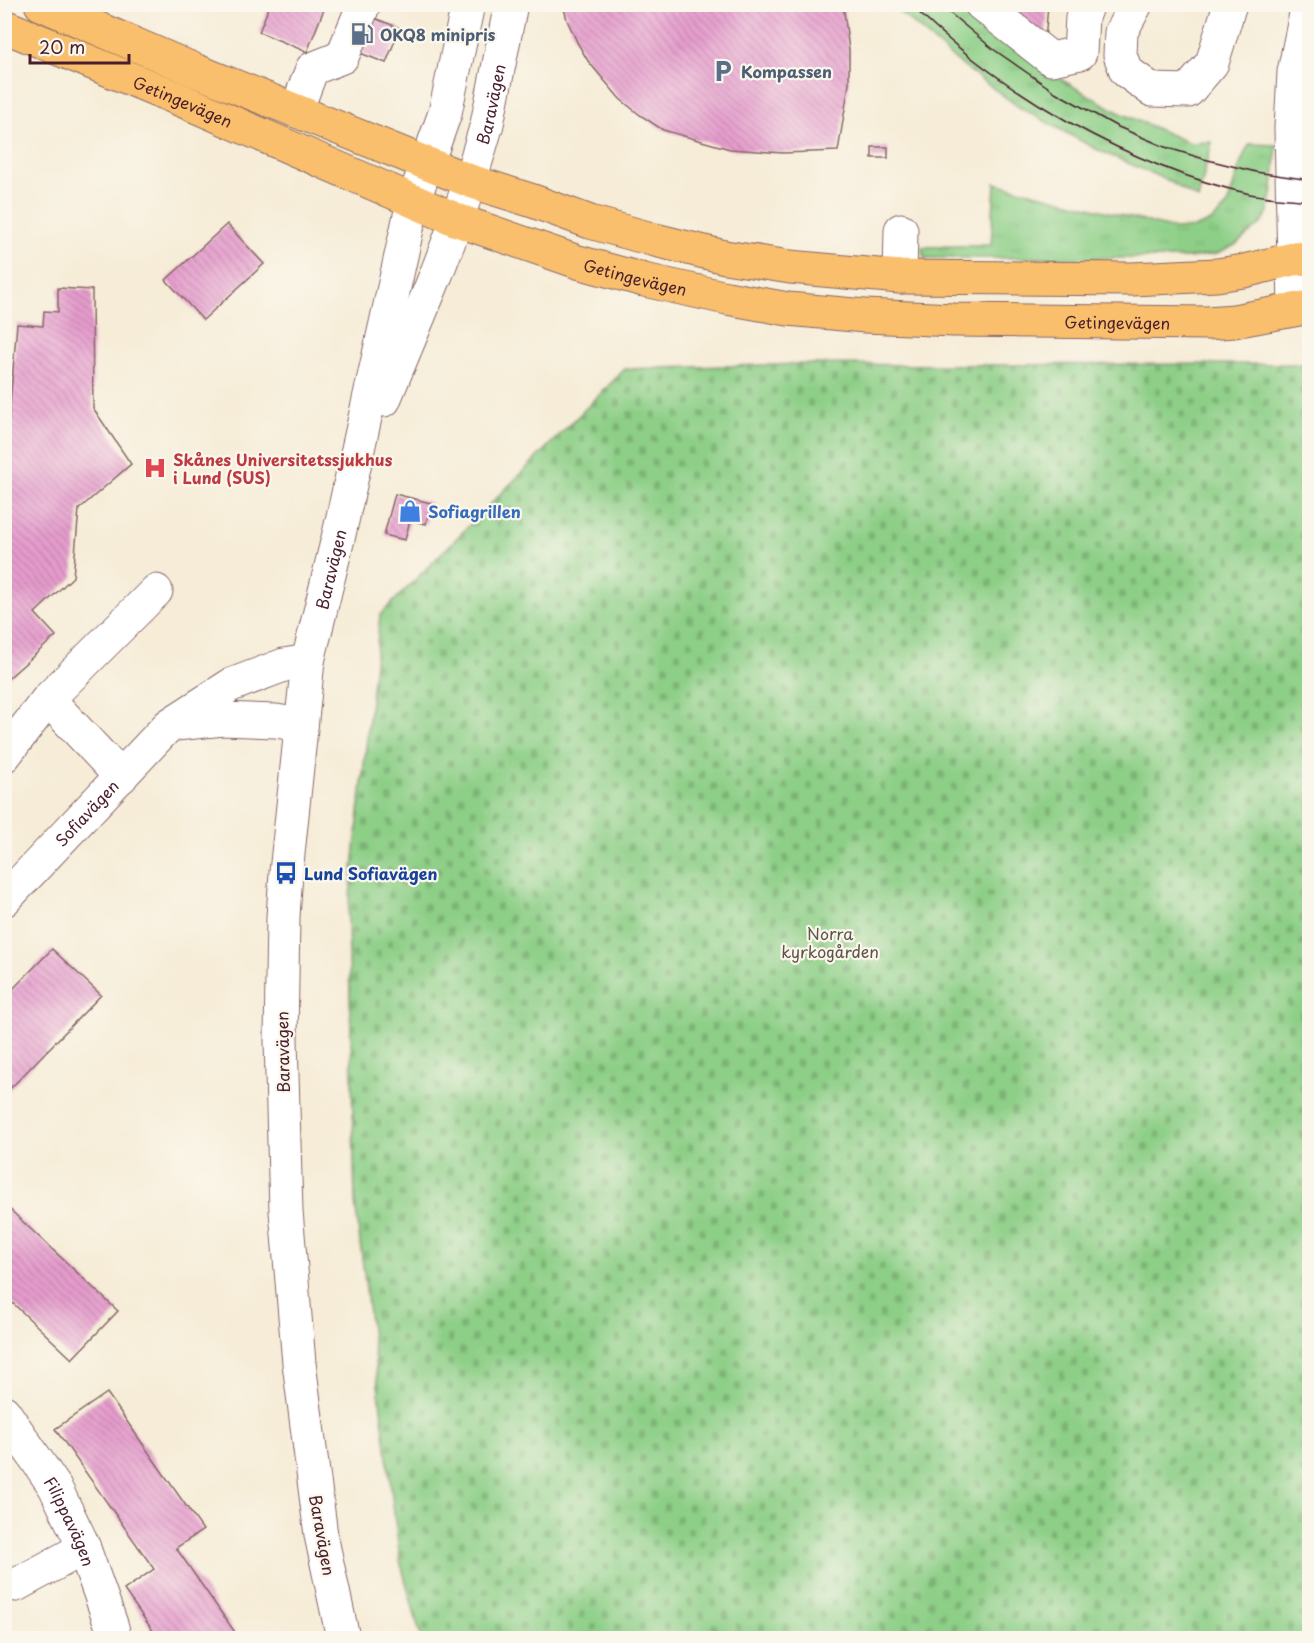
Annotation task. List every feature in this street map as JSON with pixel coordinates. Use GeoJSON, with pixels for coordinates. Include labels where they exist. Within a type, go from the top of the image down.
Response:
{"type":"FeatureCollection","features":[{"type":"Feature","properties":{"kind":"main road","name":"Getingevägen"},"geometry":{"type":"LineString","coordinates":[[41,4],[197,71],[470,181],[590,222],[725,257],[790,267],[900,277],[1132,279],[1217,275],[1301,259]]}},
{"type":"Feature","properties":{"kind":"main road","name":"Getingevägen"},"geometry":{"type":"LineString","coordinates":[[4,26],[458,220],[578,262],[644,280],[788,309],[865,316],[954,320],[1207,323],[1234,321],[1302,308]]}},
{"type":"Feature","properties":{"kind":"street"},"geometry":{"type":"LineString","coordinates":[[296,111],[312,69],[342,57],[364,4]]}},
{"type":"Feature","properties":{"kind":"street","name":"Baravägen"},"geometry":{"type":"LineString","coordinates":[[343,1638],[321,1535],[298,1363],[286,1211],[281,1040],[283,917],[308,661],[414,202],[445,113],[468,4]]}},
{"type":"Feature","properties":{"kind":"street","name":"Baravägen"},"geometry":{"type":"LineString","coordinates":[[354,467],[392,382],[458,220],[487,124],[511,4]]}},
{"type":"Feature","properties":{"kind":"street"},"geometry":{"type":"LineString","coordinates":[[981,4],[1051,59],[1080,53],[1120,55]]}},
{"type":"Feature","properties":{"kind":"street"},"geometry":{"type":"LineString","coordinates":[[1080,53],[1082,17],[1087,4]]}},
{"type":"Feature","properties":{"kind":"street"},"geometry":{"type":"LineString","coordinates":[[1136,4],[1121,32],[1120,55],[1126,71],[1152,90],[1188,90],[1212,63],[1230,4]]}},
{"type":"Feature","properties":{"kind":"street"},"geometry":{"type":"LineString","coordinates":[[1302,308],[1301,259],[1291,128],[1294,72],[1308,4]]}},
{"type":"Feature","properties":{"kind":"street"},"geometry":{"type":"LineString","coordinates":[[900,277],[901,230]]}},
{"type":"Feature","properties":{"kind":"street"},"geometry":{"type":"LineString","coordinates":[[4,756],[48,699],[156,591]]}},
{"type":"Feature","properties":{"kind":"street","name":"Sofiavägen"},"geometry":{"type":"LineString","coordinates":[[4,900],[169,725],[231,685],[284,665],[308,661]]}},
{"type":"Feature","properties":{"kind":"street"},"geometry":{"type":"LineString","coordinates":[[48,699],[121,777]]}},
{"type":"Feature","properties":{"kind":"street"},"geometry":{"type":"LineString","coordinates":[[169,725],[223,719],[276,721],[301,725]]}},
{"type":"Feature","properties":{"kind":"street","name":"Filippavägen"},"geometry":{"type":"LineString","coordinates":[[4,1412],[55,1487],[84,1548],[115,1638]]}},
{"type":"Feature","properties":{"kind":"street"},"geometry":{"type":"LineString","coordinates":[[16,1585],[84,1548]]}},
{"type":"Feature","properties":{"kind":"green space"},"geometry":{"type":"Polygon","coordinates":[[[892,5],[958,5],[1048,72],[1118,112],[1190,143],[1212,142],[1198,199],[1169,181],[1098,150],[1019,107],[956,61],[892,5]]]}},
{"type":"Feature","properties":{"kind":"green space"},"geometry":{"type":"Polygon","coordinates":[[[1250,144],[1277,145],[1269,206],[1262,223],[1235,245],[1217,254],[1189,258],[924,258],[922,247],[991,245],[995,183],[1175,229],[1194,228],[1212,221],[1227,206],[1240,165],[1250,144]]]}},
{"type":"Feature","properties":{"kind":"green space","name":"Norra kyrkogården"},"geometry":{"type":"Polygon","coordinates":[[[803,364],[1309,364],[1309,1638],[421,1638],[400,1560],[355,1202],[348,915],[380,615],[625,369],[803,364]]]}},
{"type":"Feature","properties":{"kind":"building"},"geometry":{"type":"Polygon","coordinates":[[[270,4],[326,4],[307,52],[259,32],[270,4]]]}},
{"type":"Feature","properties":{"kind":"building","name":"Kompassen"},"geometry":{"type":"Polygon","coordinates":[[[563,4],[843,4],[849,50],[849,84],[838,151],[783,153],[730,149],[663,130],[620,99],[588,61],[567,20],[563,4]]]}},
{"type":"Feature","properties":{"kind":"building"},"geometry":{"type":"Polygon","coordinates":[[[997,4],[1048,4],[1045,42],[997,4]]]}},
{"type":"Feature","properties":{"kind":"building"},"geometry":{"type":"Polygon","coordinates":[[[345,7],[400,28],[386,63],[331,42],[345,7]]]}},
{"type":"Feature","properties":{"kind":"building"},"geometry":{"type":"Polygon","coordinates":[[[872,147],[888,147],[888,158],[872,158],[872,147]]]}},
{"type":"Feature","properties":{"kind":"building"},"geometry":{"type":"Polygon","coordinates":[[[227,224],[264,264],[203,320],[166,280],[227,224]]]}},
{"type":"Feature","properties":{"kind":"building"},"geometry":{"type":"Polygon","coordinates":[[[58,288],[92,290],[93,408],[131,464],[79,509],[73,577],[35,613],[56,636],[4,682],[4,450],[6,449],[17,324],[43,326],[44,311],[58,312],[58,288]]]}},
{"type":"Feature","properties":{"kind":"building","name":"Sofiagrillen"},"geometry":{"type":"Polygon","coordinates":[[[395,494],[431,503],[426,524],[410,520],[405,540],[384,535],[395,494]]]}},
{"type":"Feature","properties":{"kind":"building"},"geometry":{"type":"Polygon","coordinates":[[[52,949],[101,995],[4,1095],[4,998],[52,949]]]}},
{"type":"Feature","properties":{"kind":"building"},"geometry":{"type":"Polygon","coordinates":[[[4,1204],[118,1311],[72,1359],[4,1295],[4,1204]]]}},
{"type":"Feature","properties":{"kind":"building"},"geometry":{"type":"Polygon","coordinates":[[[107,1393],[203,1530],[176,1548],[239,1638],[158,1638],[124,1590],[154,1569],[55,1429],[107,1393]]]}},
{"type":"Feature","properties":{"kind":"tram line"},"geometry":{"type":"LineString","coordinates":[[910,4],[983,67],[1068,122],[1113,145],[1205,182],[1250,194],[1310,201]]}},
{"type":"Feature","properties":{"kind":"tram line"},"geometry":{"type":"LineString","coordinates":[[939,4],[993,49],[1055,92],[1116,126],[1165,147],[1204,159],[1256,172],[1310,180]]}},
{"type":"Feature","properties":{"kind":"place","name":"OKQ8 minipris"},"geometry":{"type":"Point","coordinates":[362,34]}},
{"type":"Feature","properties":{"kind":"place","name":"Kompassen"},"geometry":{"type":"Point","coordinates":[723,71]}},
{"type":"Feature","properties":{"kind":"place","name":"Skånes Universitetssjukhus i Lund (SUS)"},"geometry":{"type":"Point","coordinates":[155,468]}},
{"type":"Feature","properties":{"kind":"place","name":"Sofiagrillen"},"geometry":{"type":"Point","coordinates":[410,511]}},
{"type":"Feature","properties":{"kind":"place","name":"Lund Sofiavägen"},"geometry":{"type":"Point","coordinates":[286,873]}}]}
